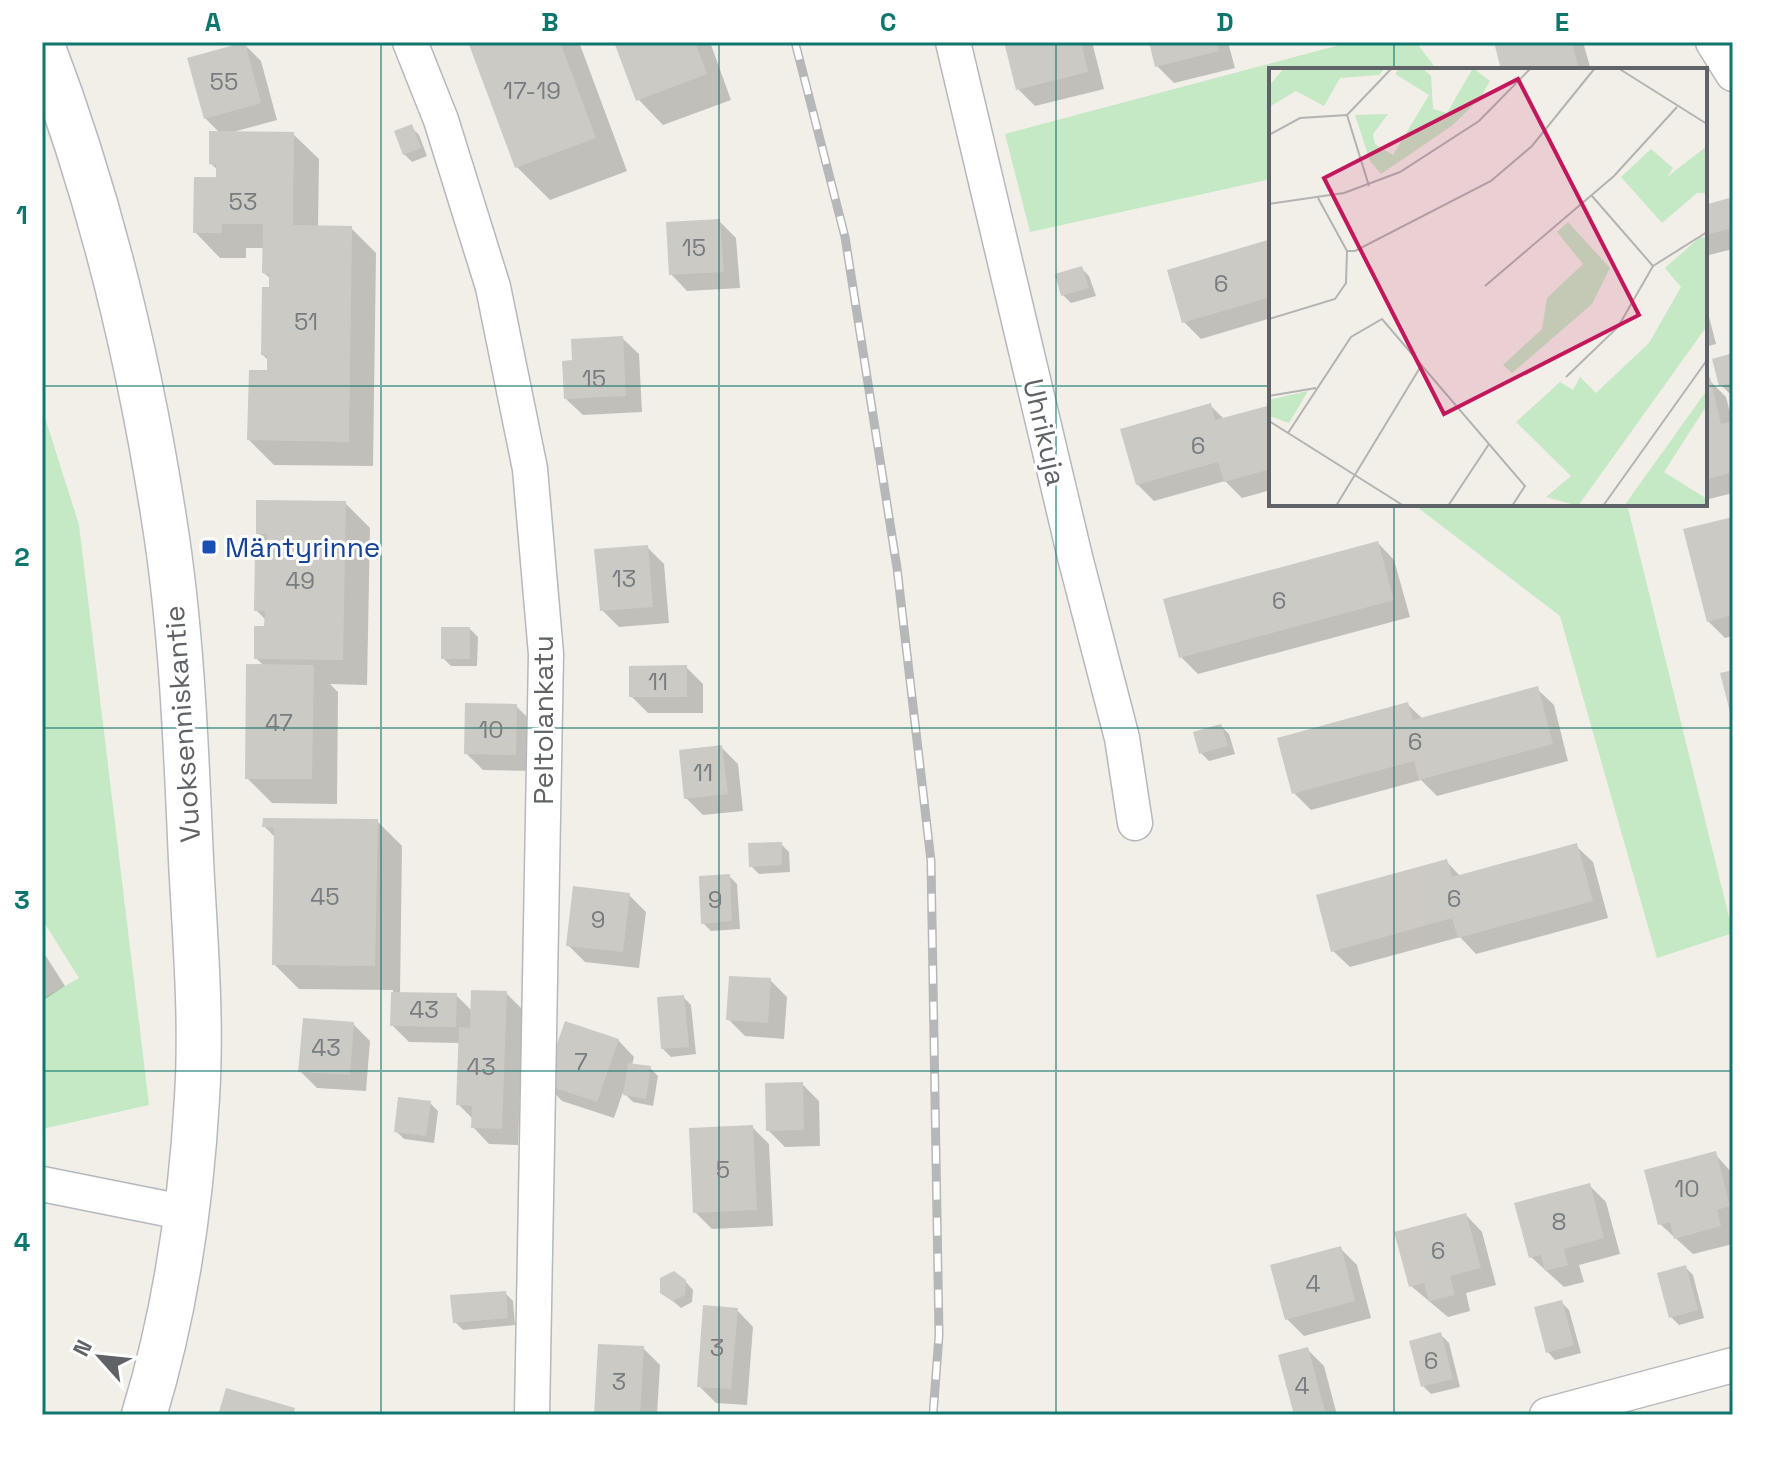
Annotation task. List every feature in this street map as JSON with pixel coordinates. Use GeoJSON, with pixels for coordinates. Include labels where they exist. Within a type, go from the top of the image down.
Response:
{"type":"FeatureCollection","features":[{"type":"Feature","properties":{"kind":"street","name":"Peltolankatu"},"geometry":{"type":"LineString","coordinates":[[410,42],[441,120],[493,287],[531,484],[546,654],[532,1415]]}},
{"type":"Feature","properties":{"kind":"street","name":"Uhrikuja"},"geometry":{"type":"LineString","coordinates":[[953,42],[1075,557],[1122,738],[1135,823]]}},
{"type":"Feature","properties":{"kind":"street"},"geometry":{"type":"LineString","coordinates":[[1713,42],[1733,74]]}},
{"type":"Feature","properties":{"kind":"street","name":"Vuoksenniskantie"},"geometry":{"type":"LineString","coordinates":[[42,45],[96,209],[135,361],[165,520],[180,660],[197,986],[197,1096],[187,1213],[154,1381],[144,1415]]}},
{"type":"Feature","properties":{"kind":"street"},"geometry":{"type":"LineString","coordinates":[[42,1184],[187,1213]]}},
{"type":"Feature","properties":{"kind":"street"},"geometry":{"type":"LineString","coordinates":[[1547,1415],[1733,1365]]}},
{"type":"Feature","properties":{"kind":"green space"},"geometry":{"type":"Polygon","coordinates":[[[1351,42],[1416,42],[1436,68],[1269,68],[1269,179],[1030,232],[1005,134],[1351,42]]]}},
{"type":"Feature","properties":{"kind":"green space"},"geometry":{"type":"Polygon","coordinates":[[[42,408],[79,525],[149,1105],[42,1129],[42,999],[79,978],[42,919],[42,408]]]}},
{"type":"Feature","properties":{"kind":"green space"},"geometry":{"type":"Polygon","coordinates":[[[1416,506],[1627,506],[1733,933],[1657,958],[1560,616],[1416,506]]]}},
{"type":"Feature","properties":{"kind":"building"},"geometry":{"type":"Polygon","coordinates":[[[245,42],[261,103],[204,119],[187,58],[245,42]]]}},
{"type":"Feature","properties":{"kind":"building"},"geometry":{"type":"Polygon","coordinates":[[[468,42],[560,42],[596,138],[515,168],[468,42]]]}},
{"type":"Feature","properties":{"kind":"building"},"geometry":{"type":"Polygon","coordinates":[[[614,42],[695,42],[707,74],[636,101],[614,42]]]}},
{"type":"Feature","properties":{"kind":"building"},"geometry":{"type":"Polygon","coordinates":[[[1004,42],[1081,42],[1088,72],[1016,90],[1004,42]]]}},
{"type":"Feature","properties":{"kind":"building"},"geometry":{"type":"Polygon","coordinates":[[[1149,42],[1217,42],[1219,51],[1155,67],[1149,42]]]}},
{"type":"Feature","properties":{"kind":"building"},"geometry":{"type":"Polygon","coordinates":[[[1494,42],[1572,42],[1578,68],[1500,68],[1494,42]]]}},
{"type":"Feature","properties":{"kind":"building"},"geometry":{"type":"Polygon","coordinates":[[[412,124],[421,148],[403,155],[394,131],[412,124]]]}},
{"type":"Feature","properties":{"kind":"building"},"geometry":{"type":"Polygon","coordinates":[[[209,131],[294,132],[293,225],[352,226],[349,442],[247,440],[249,370],[267,370],[267,356],[261,355],[262,287],[269,287],[269,274],[262,273],[263,224],[222,224],[222,233],[193,233],[194,177],[216,177],[216,165],[209,164],[209,131]]]}},
{"type":"Feature","properties":{"kind":"building"},"geometry":{"type":"Polygon","coordinates":[[[1729,198],[1733,228],[1707,234],[1707,204],[1729,198]]]}},
{"type":"Feature","properties":{"kind":"building"},"geometry":{"type":"Polygon","coordinates":[[[720,219],[724,272],[669,275],[666,222],[720,219]]]}},
{"type":"Feature","properties":{"kind":"building"},"geometry":{"type":"Polygon","coordinates":[[[1269,240],[1269,298],[1182,323],[1167,270],[1269,240]]]}},
{"type":"Feature","properties":{"kind":"building"},"geometry":{"type":"Polygon","coordinates":[[[1082,266],[1089,288],[1061,296],[1055,274],[1082,266]]]}},
{"type":"Feature","properties":{"kind":"building"},"geometry":{"type":"Polygon","coordinates":[[[623,336],[626,396],[564,399],[562,361],[572,360],[571,339],[623,336]]]}},
{"type":"Feature","properties":{"kind":"building"},"geometry":{"type":"Polygon","coordinates":[[[1733,353],[1733,383],[1719,386],[1712,359],[1733,353]]]}},
{"type":"Feature","properties":{"kind":"building"},"geometry":{"type":"Polygon","coordinates":[[[1710,377],[1721,424],[1733,421],[1733,455],[1730,456],[1733,472],[1707,479],[1707,378],[1710,377]]]}},
{"type":"Feature","properties":{"kind":"building"},"geometry":{"type":"Polygon","coordinates":[[[1211,403],[1215,420],[1269,406],[1269,470],[1224,482],[1218,462],[1136,485],[1120,429],[1211,403]]]}},
{"type":"Feature","properties":{"kind":"building"},"geometry":{"type":"Polygon","coordinates":[[[256,500],[346,501],[343,660],[254,659],[254,626],[264,626],[265,611],[254,611],[255,548],[267,548],[267,534],[256,534],[256,500]]]}},
{"type":"Feature","properties":{"kind":"building"},"geometry":{"type":"Polygon","coordinates":[[[1733,517],[1733,615],[1707,622],[1683,529],[1733,517]]]}},
{"type":"Feature","properties":{"kind":"building"},"geometry":{"type":"Polygon","coordinates":[[[1378,541],[1394,600],[1179,658],[1163,599],[1378,541]]]}},
{"type":"Feature","properties":{"kind":"building"},"geometry":{"type":"Polygon","coordinates":[[[648,545],[653,607],[600,611],[594,549],[648,545]]]}},
{"type":"Feature","properties":{"kind":"building"},"geometry":{"type":"Polygon","coordinates":[[[441,627],[470,627],[470,659],[441,659],[441,627]]]}},
{"type":"Feature","properties":{"kind":"building"},"geometry":{"type":"Polygon","coordinates":[[[246,664],[314,665],[312,779],[245,779],[246,664]]]}},
{"type":"Feature","properties":{"kind":"building"},"geometry":{"type":"Polygon","coordinates":[[[687,665],[687,697],[629,697],[629,666],[687,665]]]}},
{"type":"Feature","properties":{"kind":"building"},"geometry":{"type":"Polygon","coordinates":[[[1733,670],[1733,720],[1732,720],[1720,673],[1733,670]]]}},
{"type":"Feature","properties":{"kind":"building"},"geometry":{"type":"Polygon","coordinates":[[[1538,686],[1553,744],[1419,780],[1414,761],[1292,794],[1277,738],[1408,702],[1413,720],[1538,686]]]}},
{"type":"Feature","properties":{"kind":"building"},"geometry":{"type":"Polygon","coordinates":[[[465,703],[517,704],[516,755],[464,754],[465,703]]]}},
{"type":"Feature","properties":{"kind":"building"},"geometry":{"type":"Polygon","coordinates":[[[1221,724],[1228,746],[1199,754],[1193,732],[1221,724]]]}},
{"type":"Feature","properties":{"kind":"building"},"geometry":{"type":"Polygon","coordinates":[[[722,745],[728,794],[684,799],[679,750],[722,745]]]}},
{"type":"Feature","properties":{"kind":"building"},"geometry":{"type":"Polygon","coordinates":[[[263,818],[378,819],[375,966],[272,965],[274,828],[262,827],[263,818]]]}},
{"type":"Feature","properties":{"kind":"building"},"geometry":{"type":"Polygon","coordinates":[[[782,842],[782,865],[749,867],[748,843],[782,842]]]}},
{"type":"Feature","properties":{"kind":"building"},"geometry":{"type":"Polygon","coordinates":[[[1577,843],[1593,901],[1458,938],[1452,918],[1331,952],[1316,895],[1447,859],[1452,877],[1577,843]]]}},
{"type":"Feature","properties":{"kind":"building"},"geometry":{"type":"Polygon","coordinates":[[[730,874],[732,921],[701,924],[699,876],[730,874]]]}},
{"type":"Feature","properties":{"kind":"building"},"geometry":{"type":"Polygon","coordinates":[[[573,886],[630,893],[623,952],[566,946],[573,886]]]}},
{"type":"Feature","properties":{"kind":"building"},"geometry":{"type":"Polygon","coordinates":[[[729,976],[771,978],[768,1023],[726,1020],[729,976]]]}},
{"type":"Feature","properties":{"kind":"building"},"geometry":{"type":"Polygon","coordinates":[[[471,990],[507,991],[502,1129],[471,1128],[472,1106],[456,1105],[459,1027],[470,1028],[471,990]]]}},
{"type":"Feature","properties":{"kind":"building"},"geometry":{"type":"Polygon","coordinates":[[[391,992],[457,993],[456,1027],[390,1026],[391,992]]]}},
{"type":"Feature","properties":{"kind":"building"},"geometry":{"type":"Polygon","coordinates":[[[684,995],[689,1047],[661,1049],[657,997],[684,995]]]}},
{"type":"Feature","properties":{"kind":"building"},"geometry":{"type":"Polygon","coordinates":[[[303,1018],[354,1022],[350,1075],[298,1072],[303,1018]]]}},
{"type":"Feature","properties":{"kind":"building"},"geometry":{"type":"Polygon","coordinates":[[[565,1021],[619,1039],[597,1102],[543,1084],[565,1021]]]}},
{"type":"Feature","properties":{"kind":"building"},"geometry":{"type":"Polygon","coordinates":[[[628,1063],[651,1066],[646,1099],[623,1095],[628,1063]]]}},
{"type":"Feature","properties":{"kind":"building"},"geometry":{"type":"Polygon","coordinates":[[[803,1082],[804,1130],[766,1131],[765,1083],[803,1082]]]}},
{"type":"Feature","properties":{"kind":"building"},"geometry":{"type":"Polygon","coordinates":[[[398,1097],[431,1101],[426,1136],[394,1132],[398,1097]]]}},
{"type":"Feature","properties":{"kind":"building"},"geometry":{"type":"Polygon","coordinates":[[[753,1125],[757,1210],[693,1213],[689,1128],[753,1125]]]}},
{"type":"Feature","properties":{"kind":"building"},"geometry":{"type":"Polygon","coordinates":[[[1716,1151],[1730,1206],[1717,1210],[1721,1226],[1674,1239],[1670,1222],[1658,1225],[1644,1170],[1716,1151]]]}},
{"type":"Feature","properties":{"kind":"building"},"geometry":{"type":"Polygon","coordinates":[[[1590,1183],[1604,1238],[1564,1249],[1568,1265],[1545,1271],[1541,1255],[1529,1258],[1514,1203],[1590,1183]]]}},
{"type":"Feature","properties":{"kind":"building"},"geometry":{"type":"Polygon","coordinates":[[[1466,1213],[1481,1268],[1450,1276],[1455,1295],[1429,1301],[1424,1283],[1409,1287],[1394,1232],[1466,1213]]]}},
{"type":"Feature","properties":{"kind":"building"},"geometry":{"type":"Polygon","coordinates":[[[1341,1246],[1355,1301],[1285,1320],[1270,1265],[1341,1246]]]}},
{"type":"Feature","properties":{"kind":"building"},"geometry":{"type":"Polygon","coordinates":[[[1686,1265],[1698,1310],[1669,1318],[1657,1273],[1686,1265]]]}},
{"type":"Feature","properties":{"kind":"building"},"geometry":{"type":"Polygon","coordinates":[[[674,1271],[686,1280],[685,1295],[672,1301],[660,1293],[660,1278],[674,1271]]]}},
{"type":"Feature","properties":{"kind":"building"},"geometry":{"type":"Polygon","coordinates":[[[506,1291],[508,1318],[453,1323],[450,1295],[506,1291]]]}},
{"type":"Feature","properties":{"kind":"building"},"geometry":{"type":"Polygon","coordinates":[[[1562,1300],[1574,1345],[1546,1353],[1534,1307],[1562,1300]]]}},
{"type":"Feature","properties":{"kind":"building"},"geometry":{"type":"Polygon","coordinates":[[[703,1305],[738,1308],[731,1389],[697,1387],[703,1305]]]}},
{"type":"Feature","properties":{"kind":"building"},"geometry":{"type":"Polygon","coordinates":[[[1441,1332],[1453,1379],[1421,1387],[1409,1341],[1441,1332]]]}},
{"type":"Feature","properties":{"kind":"building"},"geometry":{"type":"Polygon","coordinates":[[[598,1344],[644,1346],[640,1415],[594,1415],[598,1344]]]}},
{"type":"Feature","properties":{"kind":"building"},"geometry":{"type":"Polygon","coordinates":[[[1308,1347],[1326,1415],[1294,1415],[1278,1355],[1308,1347]]]}},
{"type":"Feature","properties":{"kind":"building"},"geometry":{"type":"Polygon","coordinates":[[[226,1388],[295,1408],[293,1415],[218,1415],[226,1388]]]}},
{"type":"Feature","properties":{"kind":"railway"},"geometry":{"type":"LineString","coordinates":[[795,42],[845,237],[897,568],[931,861],[939,1335],[933,1415]]}},
{"type":"Feature","properties":{"kind":"place","name":"Mäntyrinne"},"geometry":{"type":"Point","coordinates":[209,547]}}]}
